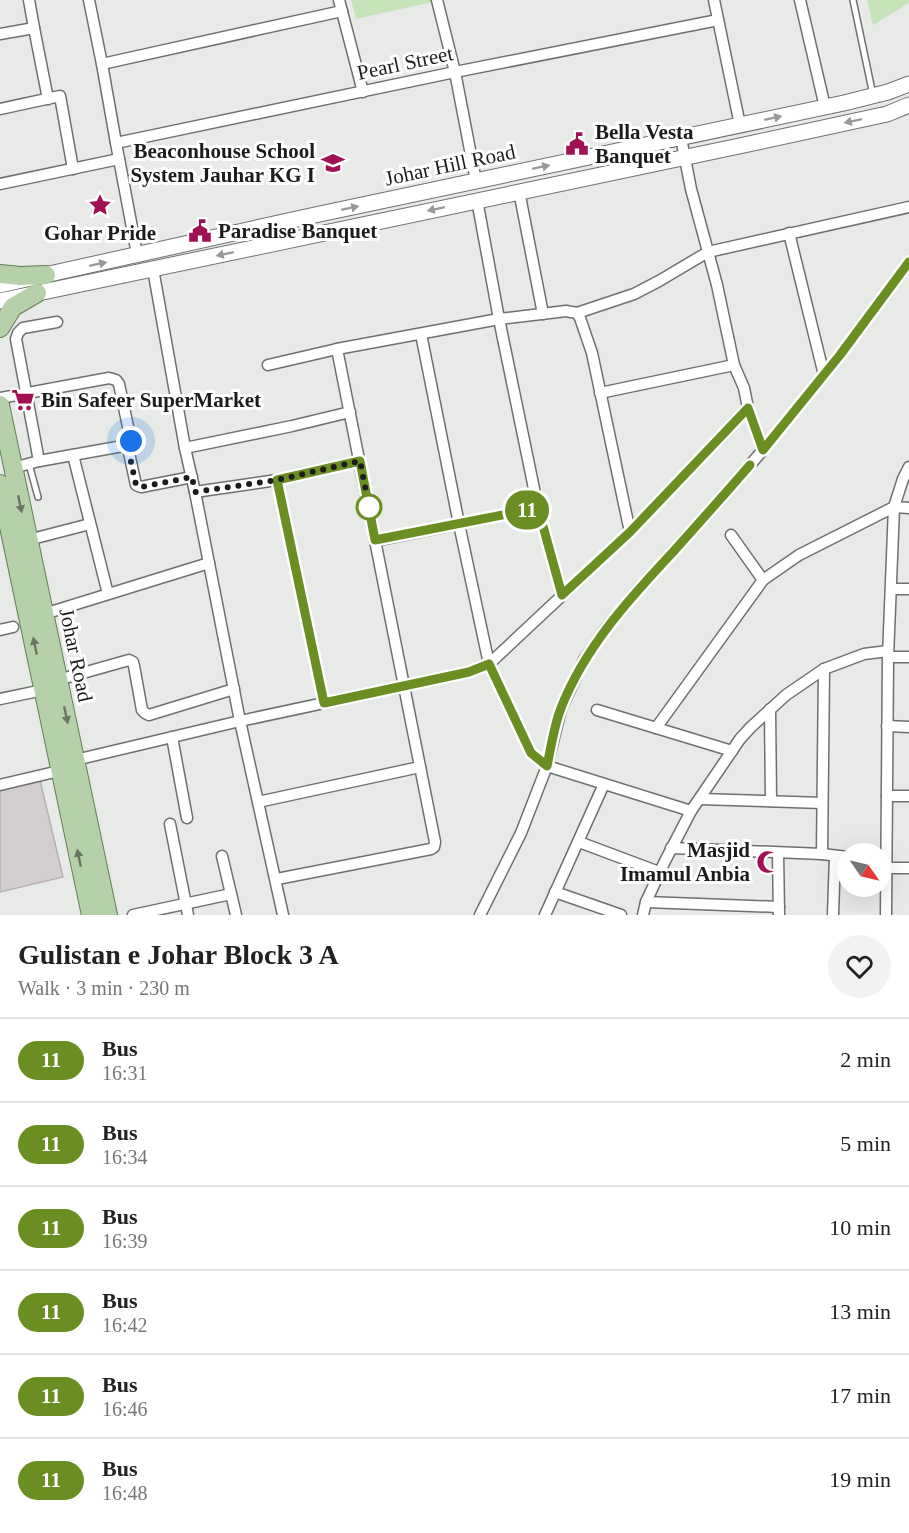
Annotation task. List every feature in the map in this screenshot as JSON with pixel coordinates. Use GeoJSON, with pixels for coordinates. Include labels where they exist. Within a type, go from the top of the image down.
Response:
{"type":"FeatureCollection","features":[{"type":"Feature","properties":{"kind":"main road"},"geometry":{"type":"LineString","coordinates":[[0,274],[46,275]]}},
{"type":"Feature","properties":{"kind":"main road"},"geometry":{"type":"LineString","coordinates":[[0,328],[13,307],[37,293]]}},
{"type":"Feature","properties":{"kind":"main road","name":"Johar Road"},"geometry":{"type":"LineString","coordinates":[[0,405],[27,465],[28,540],[44,614],[59,771],[91,915]]}},
{"type":"Feature","properties":{"kind":"main road","name":"Johar Road"},"geometry":{"type":"LineString","coordinates":[[0,484],[51,685],[75,760],[108,915]]}},
{"type":"Feature","properties":{"kind":"street"},"geometry":{"type":"LineString","coordinates":[[29,0],[48,99]]}},
{"type":"Feature","properties":{"kind":"street"},"geometry":{"type":"LineString","coordinates":[[89,0],[137,254]]}},
{"type":"Feature","properties":{"kind":"street"},"geometry":{"type":"LineString","coordinates":[[437,0],[455,72],[476,181]]}},
{"type":"Feature","properties":{"kind":"street"},"geometry":{"type":"LineString","coordinates":[[714,0],[740,125]]}},
{"type":"Feature","properties":{"kind":"street"},"geometry":{"type":"LineString","coordinates":[[800,0],[825,107]]}},
{"type":"Feature","properties":{"kind":"street"},"geometry":{"type":"LineString","coordinates":[[102,64],[340,6],[363,92]]}},
{"type":"Feature","properties":{"kind":"street","name":"Pearl Street"},"geometry":{"type":"LineString","coordinates":[[116,143],[718,20]]}},
{"type":"Feature","properties":{"kind":"street"},"geometry":{"type":"LineString","coordinates":[[0,34],[34,28]]}},
{"type":"Feature","properties":{"kind":"street","name":"Johar Hill Road"},"geometry":{"type":"LineString","coordinates":[[0,285],[825,107],[888,92],[909,84]]}},
{"type":"Feature","properties":{"kind":"street"},"geometry":{"type":"LineString","coordinates":[[0,109],[60,96],[73,169]]}},
{"type":"Feature","properties":{"kind":"street","name":"Johar Hill Road"},"geometry":{"type":"LineString","coordinates":[[0,301],[685,158],[887,114],[909,105]]}},
{"type":"Feature","properties":{"kind":"street"},"geometry":{"type":"LineString","coordinates":[[681,138],[734,365],[744,388],[748,408],[763,450]]}},
{"type":"Feature","properties":{"kind":"street"},"geometry":{"type":"LineString","coordinates":[[0,184],[119,159]]}},
{"type":"Feature","properties":{"kind":"street"},"geometry":{"type":"LineString","coordinates":[[519,191],[543,314]]}},
{"type":"Feature","properties":{"kind":"street"},"geometry":{"type":"LineString","coordinates":[[477,200],[538,508],[562,595]]}},
{"type":"Feature","properties":{"kind":"street"},"geometry":{"type":"LineString","coordinates":[[268,365],[499,319],[566,311],[577,313],[634,294],[708,252],[909,207]]}},
{"type":"Feature","properties":{"kind":"street"},"geometry":{"type":"LineString","coordinates":[[789,233],[824,375]]}},
{"type":"Feature","properties":{"kind":"street"},"geometry":{"type":"LineString","coordinates":[[480,915],[521,833],[547,766],[561,709],[584,660],[607,627],[637,591],[763,450],[824,375],[909,262]]}},
{"type":"Feature","properties":{"kind":"street"},"geometry":{"type":"LineString","coordinates":[[153,269],[185,448],[240,721],[277,879],[283,915]]}},
{"type":"Feature","properties":{"kind":"street"},"geometry":{"type":"LineString","coordinates":[[67,271],[73,286]]}},
{"type":"Feature","properties":{"kind":"street"},"geometry":{"type":"LineString","coordinates":[[577,313],[592,353],[630,532]]}},
{"type":"Feature","properties":{"kind":"street"},"geometry":{"type":"LineString","coordinates":[[57,322],[23,328],[16,339],[27,392],[27,465],[123,446],[128,448]]}},
{"type":"Feature","properties":{"kind":"street"},"geometry":{"type":"LineString","coordinates":[[421,334],[489,664],[531,753],[547,766],[692,812]]}},
{"type":"Feature","properties":{"kind":"street"},"geometry":{"type":"LineString","coordinates":[[277,879],[430,849],[434,847],[435,842],[337,350]]}},
{"type":"Feature","properties":{"kind":"street"},"geometry":{"type":"LineString","coordinates":[[600,393],[734,365]]}},
{"type":"Feature","properties":{"kind":"street"},"geometry":{"type":"LineString","coordinates":[[0,398],[109,378],[116,380],[119,384],[131,441],[128,448],[136,485],[141,487],[192,477]]}},
{"type":"Feature","properties":{"kind":"street"},"geometry":{"type":"LineString","coordinates":[[75,760],[240,721],[469,672],[489,664],[630,532],[748,408]]}},
{"type":"Feature","properties":{"kind":"street"},"geometry":{"type":"LineString","coordinates":[[185,448],[350,412]]}},
{"type":"Feature","properties":{"kind":"street"},"geometry":{"type":"LineString","coordinates":[[73,455],[108,594]]}},
{"type":"Feature","properties":{"kind":"street"},"geometry":{"type":"LineString","coordinates":[[195,492],[277,480],[360,461]]}},
{"type":"Feature","properties":{"kind":"street"},"geometry":{"type":"LineString","coordinates":[[885,843],[888,654],[894,507],[909,467]]}},
{"type":"Feature","properties":{"kind":"street"},"geometry":{"type":"LineString","coordinates":[[277,480],[324,703]]}},
{"type":"Feature","properties":{"kind":"street"},"geometry":{"type":"LineString","coordinates":[[656,728],[763,580],[798,555],[894,507],[909,508]]}},
{"type":"Feature","properties":{"kind":"street"},"geometry":{"type":"LineString","coordinates":[[375,540],[538,508]]}},
{"type":"Feature","properties":{"kind":"street"},"geometry":{"type":"LineString","coordinates":[[28,540],[90,524]]}},
{"type":"Feature","properties":{"kind":"street"},"geometry":{"type":"LineString","coordinates":[[731,535],[763,580]]}},
{"type":"Feature","properties":{"kind":"street"},"geometry":{"type":"LineString","coordinates":[[189,569],[207,551]]}},
{"type":"Feature","properties":{"kind":"street"},"geometry":{"type":"LineString","coordinates":[[44,614],[209,563]]}},
{"type":"Feature","properties":{"kind":"street"},"geometry":{"type":"LineString","coordinates":[[891,589],[909,589]]}},
{"type":"Feature","properties":{"kind":"street"},"geometry":{"type":"LineString","coordinates":[[0,630],[14,627]]}},
{"type":"Feature","properties":{"kind":"street"},"geometry":{"type":"LineString","coordinates":[[643,915],[646,902],[670,848],[699,799],[740,738],[751,727],[786,695],[824,669],[864,654],[909,657]]}},
{"type":"Feature","properties":{"kind":"street"},"geometry":{"type":"LineString","coordinates":[[0,699],[129,660],[133,662],[142,710],[149,715],[234,689]]}},
{"type":"Feature","properties":{"kind":"street"},"geometry":{"type":"LineString","coordinates":[[822,854],[824,669]]}},
{"type":"Feature","properties":{"kind":"street"},"geometry":{"type":"LineString","coordinates":[[597,710],[732,751]]}},
{"type":"Feature","properties":{"kind":"street"},"geometry":{"type":"LineString","coordinates":[[770,710],[771,801]]}},
{"type":"Feature","properties":{"kind":"street"},"geometry":{"type":"LineString","coordinates":[[887,726],[909,727]]}},
{"type":"Feature","properties":{"kind":"street"},"geometry":{"type":"LineString","coordinates":[[172,737],[187,818]]}},
{"type":"Feature","properties":{"kind":"street"},"geometry":{"type":"LineString","coordinates":[[258,802],[420,767]]}},
{"type":"Feature","properties":{"kind":"street"},"geometry":{"type":"LineString","coordinates":[[0,784],[59,771]]}},
{"type":"Feature","properties":{"kind":"street"},"geometry":{"type":"LineString","coordinates":[[545,915],[604,784]]}},
{"type":"Feature","properties":{"kind":"street"},"geometry":{"type":"LineString","coordinates":[[887,796],[909,796]]}},
{"type":"Feature","properties":{"kind":"street"},"geometry":{"type":"LineString","coordinates":[[699,799],[822,803]]}},
{"type":"Feature","properties":{"kind":"street"},"geometry":{"type":"LineString","coordinates":[[170,824],[187,910]]}},
{"type":"Feature","properties":{"kind":"street"},"geometry":{"type":"LineString","coordinates":[[579,842],[659,872]]}},
{"type":"Feature","properties":{"kind":"street"},"geometry":{"type":"LineString","coordinates":[[670,848],[835,855],[832,915]]}},
{"type":"Feature","properties":{"kind":"street"},"geometry":{"type":"LineString","coordinates":[[646,902],[779,911],[778,853]]}},
{"type":"Feature","properties":{"kind":"street"},"geometry":{"type":"LineString","coordinates":[[222,856],[236,915]]}},
{"type":"Feature","properties":{"kind":"street"},"geometry":{"type":"LineString","coordinates":[[891,864],[909,868]]}},
{"type":"Feature","properties":{"kind":"street"},"geometry":{"type":"LineString","coordinates":[[555,892],[621,915]]}},
{"type":"Feature","properties":{"kind":"street"},"geometry":{"type":"LineString","coordinates":[[133,915],[187,910],[231,894]]}},
{"type":"Feature","properties":{"kind":"street"},"geometry":{"type":"LineString","coordinates":[[885,897],[886,915]]}},
{"type":"Feature","properties":{"kind":"lane"},"geometry":{"type":"LineString","coordinates":[[853,0],[873,96]]}},
{"type":"Feature","properties":{"kind":"lane"},"geometry":{"type":"LineString","coordinates":[[27,465],[38,497]]}},
{"type":"Feature","properties":{"kind":"green space"},"geometry":{"type":"Polygon","coordinates":[[[351,0],[431,0],[432,2],[356,19],[351,0]]]}},
{"type":"Feature","properties":{"kind":"green space"},"geometry":{"type":"Polygon","coordinates":[[[867,0],[909,0],[909,3],[873,25],[867,0]]]}},
{"type":"Feature","properties":{"kind":"building"},"geometry":{"type":"Polygon","coordinates":[[[39,776],[63,877],[0,892],[0,786],[39,776]]]}},
{"type":"Feature","properties":{"kind":"bus line","name":"11"},"geometry":{"type":"LineString","coordinates":[[750,465],[637,591],[607,627],[584,660],[561,709],[547,766],[531,753],[489,664],[469,672],[324,703],[277,480],[360,461],[375,540],[538,508],[562,595],[630,532],[748,408],[763,450],[840,355],[909,262]]}},
{"type":"Feature","properties":{"kind":"place","name":"Bella Vesta Banquet"},"geometry":{"type":"Point","coordinates":[577,144]}},
{"type":"Feature","properties":{"kind":"place","name":"Beaconhouse School System Jauhar KG I"},"geometry":{"type":"Point","coordinates":[333,163]}},
{"type":"Feature","properties":{"kind":"place","name":"Gohar Pride"},"geometry":{"type":"Point","coordinates":[100,205]}},
{"type":"Feature","properties":{"kind":"place","name":"Paradise Banquet"},"geometry":{"type":"Point","coordinates":[200,231]}},
{"type":"Feature","properties":{"kind":"place","name":"Bin Safeer SuperMarket"},"geometry":{"type":"Point","coordinates":[23,400]}},
{"type":"Feature","properties":{"kind":"place","name":"Masjid Imamul Anbia"},"geometry":{"type":"Point","coordinates":[768,862]}},
{"type":"Feature","properties":{"kind":"route"},"geometry":{"type":"LineString","coordinates":[[131,441],[128,448],[136,485],[141,487],[192,477],[195,492],[277,480],[360,461],[369,507]]}}]}
